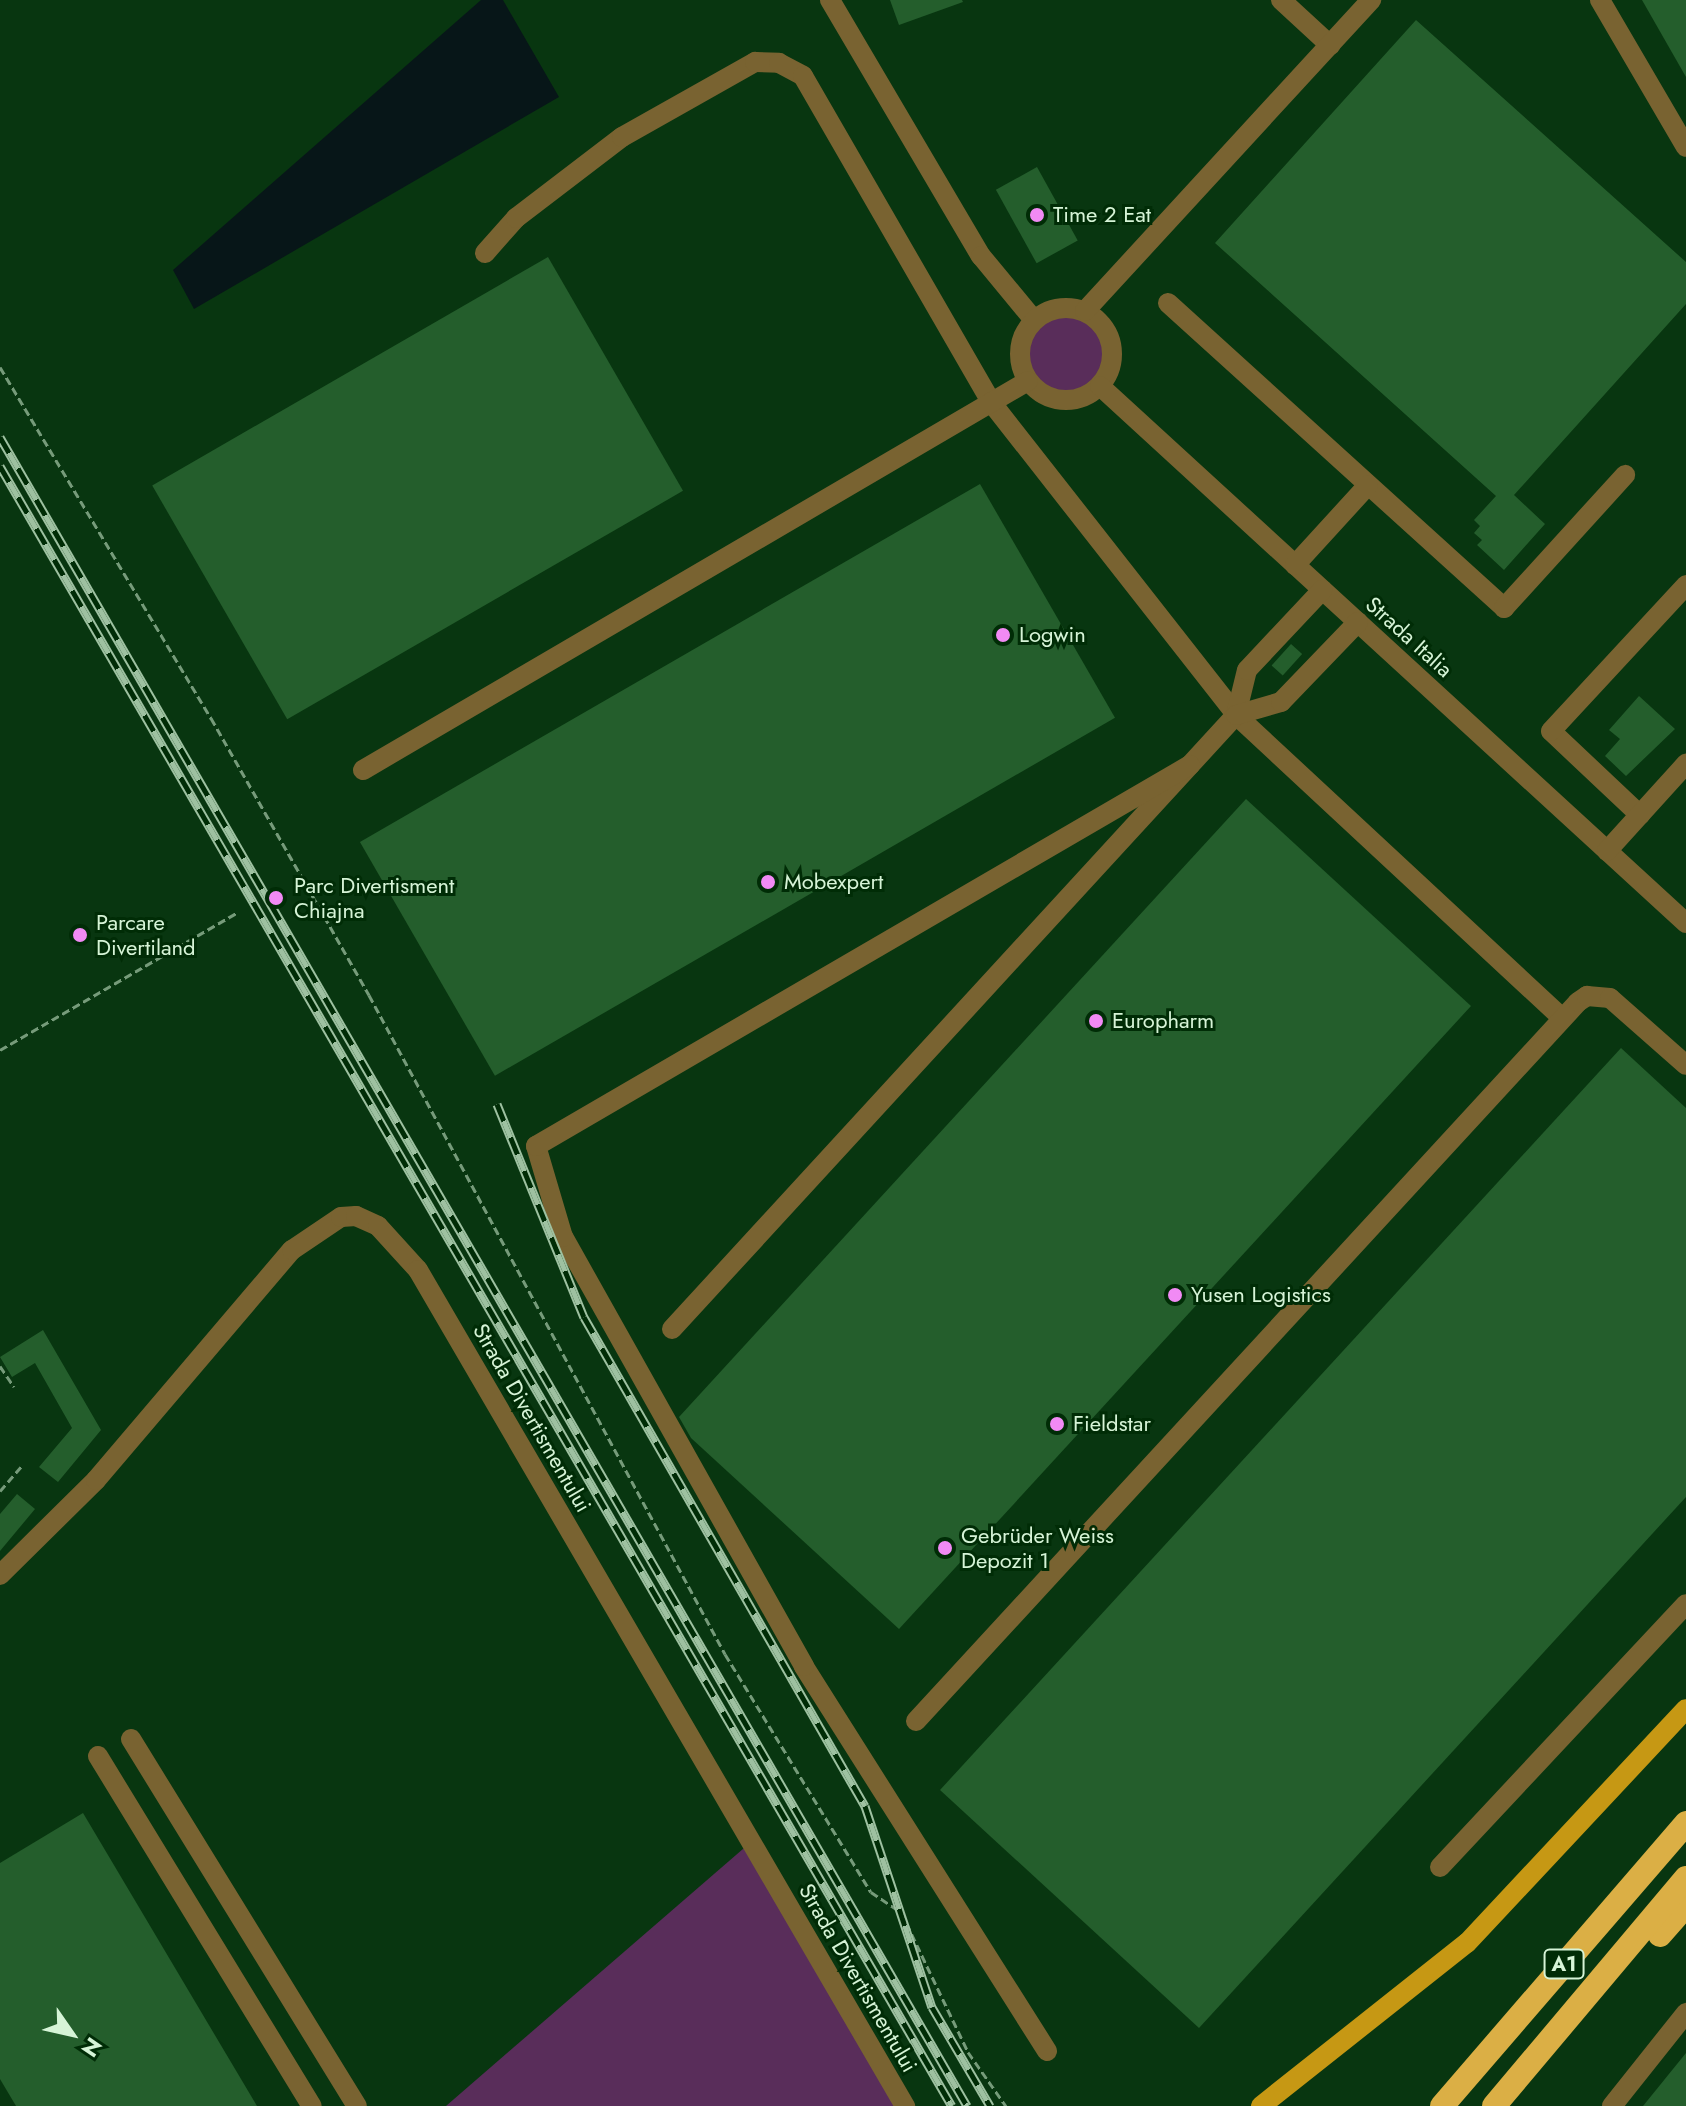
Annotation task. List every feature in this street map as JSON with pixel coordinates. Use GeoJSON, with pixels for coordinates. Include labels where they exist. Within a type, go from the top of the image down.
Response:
{"type":"FeatureCollection","features":[{"type":"Feature","properties":{"kind":"highway","name":"A1"},"geometry":{"type":"LineString","coordinates":[[1442,2106],[1686,1823]]}},
{"type":"Feature","properties":{"kind":"highway","name":"A1"},"geometry":{"type":"LineString","coordinates":[[1494,2106],[1686,1878]]}},
{"type":"Feature","properties":{"kind":"highway"},"geometry":{"type":"LineString","coordinates":[[1500,2106],[1562,2046],[1686,1905]]}},
{"type":"Feature","properties":{"kind":"main road"},"geometry":{"type":"LineString","coordinates":[[1261,2106],[1467,1943],[1686,1709]]}},
{"type":"Feature","properties":{"kind":"street"},"geometry":{"type":"LineString","coordinates":[[830,0],[981,256],[1034,320]]}},
{"type":"Feature","properties":{"kind":"street"},"geometry":{"type":"LineString","coordinates":[[1281,0],[1330,45]]}},
{"type":"Feature","properties":{"kind":"street"},"geometry":{"type":"LineString","coordinates":[[1085,311],[1371,0]]}},
{"type":"Feature","properties":{"kind":"street"},"geometry":{"type":"LineString","coordinates":[[1600,0],[1686,147]]}},
{"type":"Feature","properties":{"kind":"street"},"geometry":{"type":"LineString","coordinates":[[485,253],[516,218],[622,137],[755,62],[779,63],[810,83],[991,402],[1236,715],[1562,1018]]}},
{"type":"Feature","properties":{"kind":"street"},"geometry":{"type":"LineString","coordinates":[[1168,303],[1504,608],[1625,475]]}},
{"type":"Feature","properties":{"kind":"street"},"geometry":{"type":"LineString","coordinates":[[1058,308],[1085,311],[1104,327],[1112,351],[1100,386],[1089,395],[1062,401],[1037,391],[1028,381],[1019,356],[1034,320],[1058,308]]}},
{"type":"Feature","properties":{"kind":"street"},"geometry":{"type":"LineString","coordinates":[[363,770],[1028,381]]}},
{"type":"Feature","properties":{"kind":"street","name":"Strada Italia"},"geometry":{"type":"LineString","coordinates":[[1100,386],[1686,923]]}},
{"type":"Feature","properties":{"kind":"street"},"geometry":{"type":"LineString","coordinates":[[1295,565],[1368,485]]}},
{"type":"Feature","properties":{"kind":"street"},"geometry":{"type":"LineString","coordinates":[[1640,815],[1551,731],[1686,585]]}},
{"type":"Feature","properties":{"kind":"street"},"geometry":{"type":"LineString","coordinates":[[672,1329],[1236,715],[1247,670],[1322,590]]}},
{"type":"Feature","properties":{"kind":"street"},"geometry":{"type":"LineString","coordinates":[[1236,715],[1281,702],[1358,622]]}},
{"type":"Feature","properties":{"kind":"street"},"geometry":{"type":"LineString","coordinates":[[1607,851],[1686,764]]}},
{"type":"Feature","properties":{"kind":"street"},"geometry":{"type":"LineString","coordinates":[[1047,2051],[780,1624],[563,1237],[536,1146],[1190,765]]}},
{"type":"Feature","properties":{"kind":"street"},"geometry":{"type":"LineString","coordinates":[[916,1721],[1562,1018],[1587,996],[1610,998],[1686,1065]]}},
{"type":"Feature","properties":{"kind":"street","name":"Strada Divertismentului"},"geometry":{"type":"LineString","coordinates":[[0,1575],[96,1480],[292,1250],[341,1217],[356,1216],[378,1226],[418,1270],[905,2106]]}},
{"type":"Feature","properties":{"kind":"street"},"geometry":{"type":"LineString","coordinates":[[1440,1867],[1686,1604]]}},
{"type":"Feature","properties":{"kind":"street"},"geometry":{"type":"LineString","coordinates":[[131,1739],[357,2106]]}},
{"type":"Feature","properties":{"kind":"street"},"geometry":{"type":"LineString","coordinates":[[98,1756],[312,2106]]}},
{"type":"Feature","properties":{"kind":"street"},"geometry":{"type":"LineString","coordinates":[[1612,2106],[1686,2013]]}},
{"type":"Feature","properties":{"kind":"path"},"geometry":{"type":"LineString","coordinates":[[0,367],[211,718],[369,995],[725,1654],[871,1892],[901,1912],[968,2052],[1006,2106]]}},
{"type":"Feature","properties":{"kind":"path"},"geometry":{"type":"LineString","coordinates":[[0,1050],[236,913]]}},
{"type":"Feature","properties":{"kind":"path"},"geometry":{"type":"LineString","coordinates":[[0,1366],[14,1387]]}},
{"type":"Feature","properties":{"kind":"path"},"geometry":{"type":"LineString","coordinates":[[0,1491],[22,1466]]}},
{"type":"Feature","properties":{"kind":"shaded area"},"geometry":{"type":"Polygon","coordinates":[[[481,0],[503,0],[559,97],[194,309],[173,270],[481,0]]]}},
{"type":"Feature","properties":{"kind":"shaded area"},"geometry":{"type":"Polygon","coordinates":[[[1066,308],[1084,311],[1099,321],[1109,336],[1112,354],[1109,372],[1099,387],[1084,397],[1066,400],[1048,397],[1033,387],[1023,372],[1020,354],[1023,336],[1033,321],[1048,311],[1066,308]]]}},
{"type":"Feature","properties":{"kind":"shaded area"},"geometry":{"type":"Polygon","coordinates":[[[751,1842],[905,2106],[446,2106],[751,1842]]]}},
{"type":"Feature","properties":{"kind":"building"},"geometry":{"type":"Polygon","coordinates":[[[890,0],[962,0],[963,2],[899,25],[890,0]]]}},
{"type":"Feature","properties":{"kind":"building"},"geometry":{"type":"Polygon","coordinates":[[[1642,0],[1686,0],[1686,77],[1642,0]]]}},
{"type":"Feature","properties":{"kind":"building"},"geometry":{"type":"Polygon","coordinates":[[[1416,20],[1686,262],[1686,304],[1514,495],[1545,524],[1504,570],[1477,545],[1482,540],[1474,533],[1480,526],[1474,520],[1496,496],[1215,243],[1416,20]]]}},
{"type":"Feature","properties":{"kind":"building","name":"Time 2 Eat"},"geometry":{"type":"Polygon","coordinates":[[[1037,167],[1078,240],[1037,263],[996,190],[1037,167]]]}},
{"type":"Feature","properties":{"kind":"building"},"geometry":{"type":"Polygon","coordinates":[[[548,257],[683,491],[287,719],[152,486],[548,257]]]}},
{"type":"Feature","properties":{"kind":"building"},"geometry":{"type":"Polygon","coordinates":[[[980,484],[1115,718],[495,1076],[360,842],[980,484]]]}},
{"type":"Feature","properties":{"kind":"building"},"geometry":{"type":"Polygon","coordinates":[[[1291,644],[1302,654],[1283,676],[1272,666],[1291,644]]]}},
{"type":"Feature","properties":{"kind":"building"},"geometry":{"type":"Polygon","coordinates":[[[1639,696],[1675,729],[1626,776],[1605,756],[1620,739],[1609,730],[1639,696]]]}},
{"type":"Feature","properties":{"kind":"building"},"geometry":{"type":"Polygon","coordinates":[[[1246,799],[1471,1006],[899,1629],[691,1438],[679,1417],[1246,799]]]}},
{"type":"Feature","properties":{"kind":"building"},"geometry":{"type":"Polygon","coordinates":[[[1621,1048],[1686,1108],[1686,1497],[1199,2028],[940,1790],[1621,1048]]]}},
{"type":"Feature","properties":{"kind":"building"},"geometry":{"type":"Polygon","coordinates":[[[43,1330],[101,1430],[58,1482],[39,1467],[72,1428],[35,1363],[12,1377],[0,1357],[43,1330]]]}},
{"type":"Feature","properties":{"kind":"building"},"geometry":{"type":"Polygon","coordinates":[[[17,1494],[35,1509],[0,1551],[0,1514],[17,1494]]]}},
{"type":"Feature","properties":{"kind":"building"},"geometry":{"type":"Polygon","coordinates":[[[83,1813],[257,2106],[16,2106],[0,2079],[0,1863],[83,1813]]]}},
{"type":"Feature","properties":{"kind":"building"},"geometry":{"type":"Polygon","coordinates":[[[1686,2053],[1686,2106],[1643,2106],[1686,2053]]]}},
{"type":"Feature","properties":{"kind":"railway"},"geometry":{"type":"LineString","coordinates":[[0,437],[967,2106]]}},
{"type":"Feature","properties":{"kind":"railway"},"geometry":{"type":"LineString","coordinates":[[0,466],[952,2106]]}},
{"type":"Feature","properties":{"kind":"railway"},"geometry":{"type":"LineString","coordinates":[[497,1104],[584,1317],[865,1806],[932,2007],[990,2106]]}},
{"type":"Feature","properties":{"kind":"place","name":"Time 2 Eat"},"geometry":{"type":"Point","coordinates":[1037,215]}},
{"type":"Feature","properties":{"kind":"place","name":"Logwin"},"geometry":{"type":"Point","coordinates":[1003,635]}},
{"type":"Feature","properties":{"kind":"place","name":"Mobexpert"},"geometry":{"type":"Point","coordinates":[768,882]}},
{"type":"Feature","properties":{"kind":"place","name":"Parc Divertisment Chiajna"},"geometry":{"type":"Point","coordinates":[276,898]}},
{"type":"Feature","properties":{"kind":"place","name":"Parcare Divertiland"},"geometry":{"type":"Point","coordinates":[80,935]}},
{"type":"Feature","properties":{"kind":"place","name":"Europharm"},"geometry":{"type":"Point","coordinates":[1096,1021]}},
{"type":"Feature","properties":{"kind":"place","name":"Yusen Logistics"},"geometry":{"type":"Point","coordinates":[1175,1295]}},
{"type":"Feature","properties":{"kind":"place","name":"Fieldstar"},"geometry":{"type":"Point","coordinates":[1057,1424]}},
{"type":"Feature","properties":{"kind":"place","name":"Gebrüder Weiss Depozit 1"},"geometry":{"type":"Point","coordinates":[945,1548]}}]}
